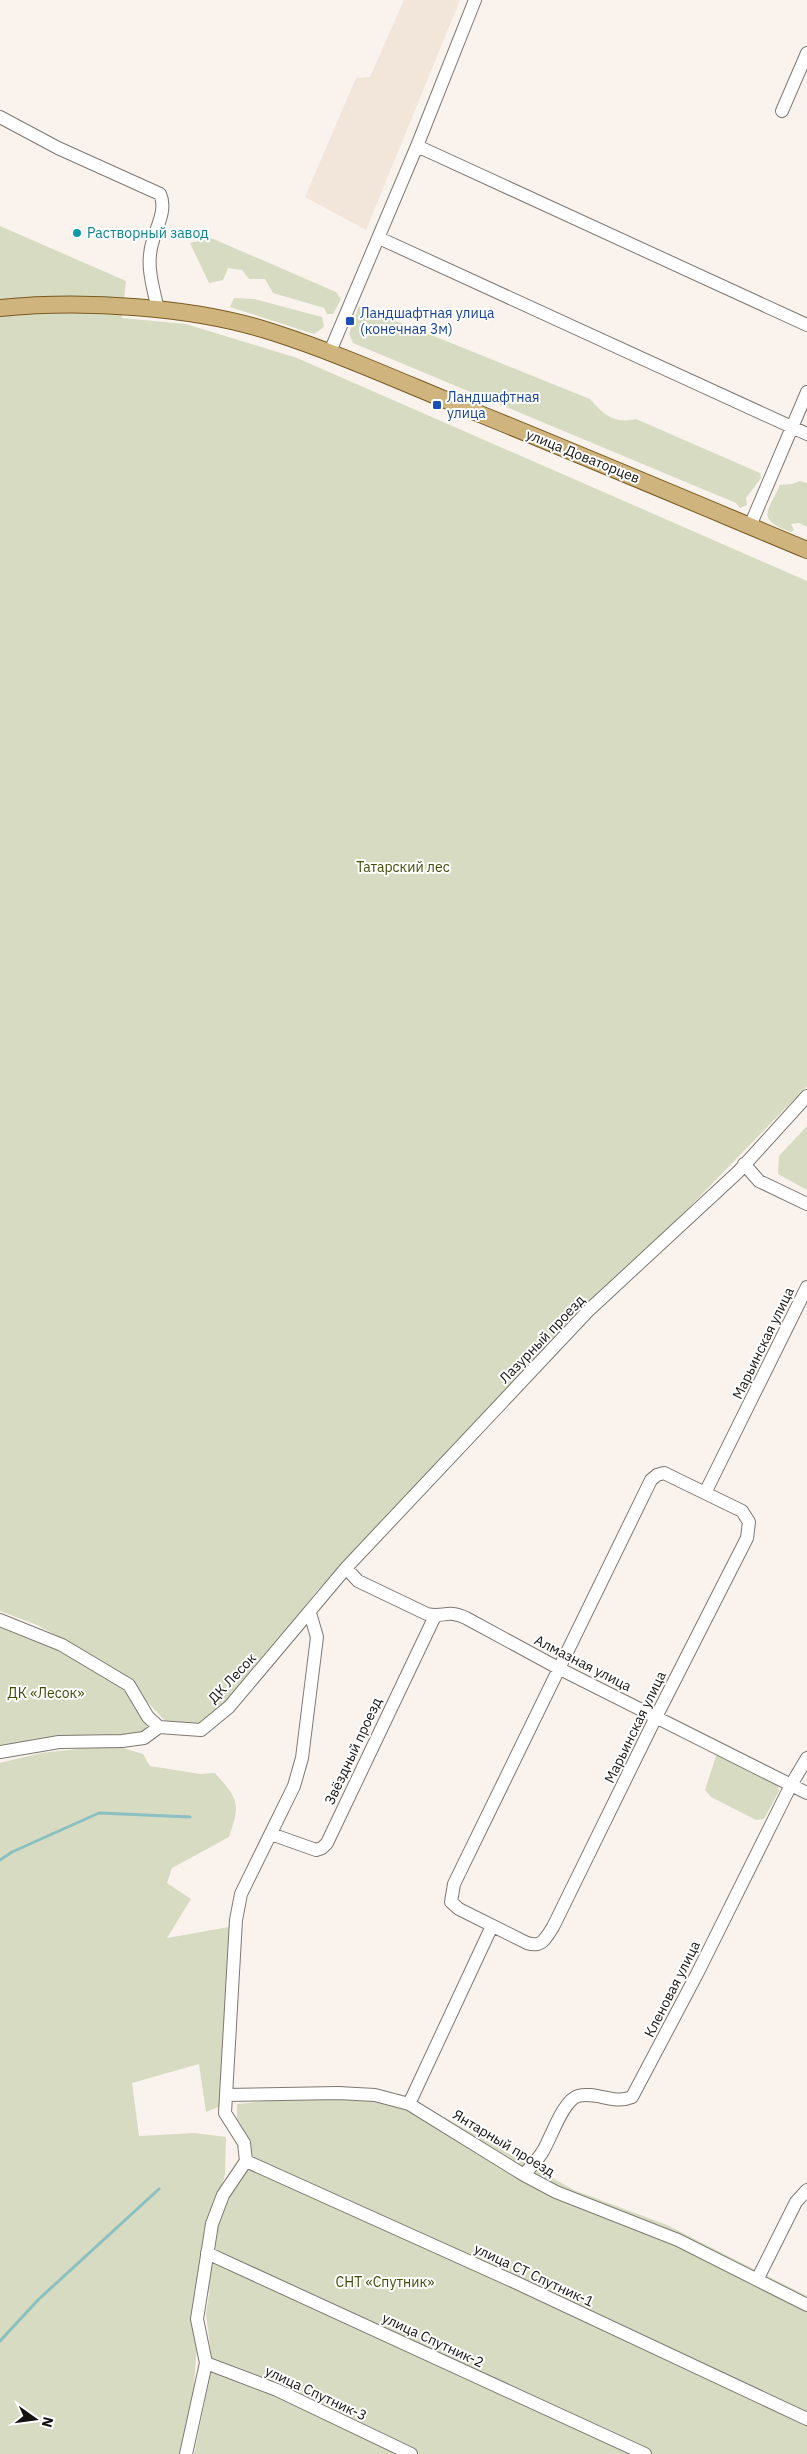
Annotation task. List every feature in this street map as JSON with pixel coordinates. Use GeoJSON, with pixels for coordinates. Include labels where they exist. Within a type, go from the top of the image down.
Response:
{"type":"FeatureCollection","features":[{"type":"Feature","properties":{"kind":"main road","name":"улица Доваторцев"},"geometry":{"type":"LineString","coordinates":[[0,308],[54,306],[158,310],[213,317],[271,332],[573,451],[807,550]]}},
{"type":"Feature","properties":{"kind":"street"},"geometry":{"type":"LineString","coordinates":[[329,354],[417,146],[475,0]]}},
{"type":"Feature","properties":{"kind":"street"},"geometry":{"type":"LineString","coordinates":[[782,111],[807,52]]}},
{"type":"Feature","properties":{"kind":"street"},"geometry":{"type":"LineString","coordinates":[[0,117],[58,148],[160,194],[163,206],[148,258],[158,310]]}},
{"type":"Feature","properties":{"kind":"street"},"geometry":{"type":"LineString","coordinates":[[417,146],[807,325]]}},
{"type":"Feature","properties":{"kind":"street"},"geometry":{"type":"LineString","coordinates":[[379,238],[807,434]]}},
{"type":"Feature","properties":{"kind":"street"},"geometry":{"type":"LineString","coordinates":[[750,526],[807,392]]}},
{"type":"Feature","properties":{"kind":"street","name":"Лазурный проезд"},"geometry":{"type":"LineString","coordinates":[[310,1613],[346,1568],[589,1310],[744,1164],[807,1096]]}},
{"type":"Feature","properties":{"kind":"street"},"geometry":{"type":"LineString","coordinates":[[744,1164],[758,1181],[807,1204]]}},
{"type":"Feature","properties":{"kind":"street","name":"Марьинская улица"},"geometry":{"type":"LineString","coordinates":[[705,1493],[807,1287]]}},
{"type":"Feature","properties":{"kind":"street","name":"Марьинская улица"},"geometry":{"type":"LineString","coordinates":[[664,1473],[705,1493],[742,1511],[749,1522],[749,1530],[553,1927],[543,1942],[535,1946],[527,1944],[459,1910],[451,1902],[454,1884],[651,1480],[657,1475],[664,1473]]}},
{"type":"Feature","properties":{"kind":"street","name":"Алмазная улица"},"geometry":{"type":"LineString","coordinates":[[346,1568],[358,1582],[435,1616],[453,1612],[560,1669],[807,1793]]}},
{"type":"Feature","properties":{"kind":"street"},"geometry":{"type":"LineString","coordinates":[[186,2454],[206,2363],[197,2320],[212,2224],[222,2195],[246,2161],[244,2143],[226,2113],[236,1920],[241,1894],[294,1786],[302,1758],[317,1637],[310,1613]]}},
{"type":"Feature","properties":{"kind":"street","name":"ДК Лесок"},"geometry":{"type":"LineString","coordinates":[[159,1727],[201,1730],[229,1707],[310,1613]]}},
{"type":"Feature","properties":{"kind":"street","name":"Звёздный проезд"},"geometry":{"type":"LineString","coordinates":[[271,1834],[316,1850],[322,1848],[327,1842],[435,1616]]}},
{"type":"Feature","properties":{"kind":"street"},"geometry":{"type":"LineString","coordinates":[[0,1620],[62,1644],[129,1685],[148,1717],[159,1727],[144,1738],[122,1741],[59,1742],[0,1752]]}},
{"type":"Feature","properties":{"kind":"street","name":"Кленовая улица"},"geometry":{"type":"LineString","coordinates":[[524,2175],[543,2152],[572,2100],[578,2096],[586,2095],[623,2101],[632,2097],[697,1974],[790,1784],[807,1758]]}},
{"type":"Feature","properties":{"kind":"street"},"geometry":{"type":"LineString","coordinates":[[409,2104],[492,1926]]}},
{"type":"Feature","properties":{"kind":"street","name":"Янтарный проезд"},"geometry":{"type":"LineString","coordinates":[[226,2095],[338,2093],[375,2095],[409,2104],[524,2175],[556,2192],[678,2240],[807,2305]]}},
{"type":"Feature","properties":{"kind":"street","name":"улица СТ Спутник-1"},"geometry":{"type":"LineString","coordinates":[[246,2161],[517,2283],[807,2419]]}},
{"type":"Feature","properties":{"kind":"street"},"geometry":{"type":"LineString","coordinates":[[757,2280],[796,2202],[807,2190]]}},
{"type":"Feature","properties":{"kind":"street","name":"улица Спутник-2"},"geometry":{"type":"LineString","coordinates":[[207,2253],[646,2454]]}},
{"type":"Feature","properties":{"kind":"street","name":"улица Спутник-3"},"geometry":{"type":"LineString","coordinates":[[206,2363],[277,2390],[411,2454]]}},
{"type":"Feature","properties":{"kind":"shaded area"},"geometry":{"type":"Polygon","coordinates":[[[404,0],[460,0],[366,230],[305,197],[356,78],[370,77],[404,0]]]}},
{"type":"Feature","properties":{"kind":"green space","name":"Татарский лес"},"geometry":{"type":"Polygon","coordinates":[[[0,226],[126,281],[122,318],[186,324],[297,358],[807,581],[807,1086],[314,1594],[242,1685],[209,1716],[191,1728],[164,1720],[133,1686],[59,1637],[37,1625],[0,1611],[0,226]]]}},
{"type":"Feature","properties":{"kind":"green space"},"geometry":{"type":"Polygon","coordinates":[[[211,238],[336,292],[341,299],[333,314],[327,314],[324,308],[273,293],[265,279],[249,279],[242,270],[228,268],[223,280],[209,283],[190,243],[211,238]]]}},
{"type":"Feature","properties":{"kind":"green space"},"geometry":{"type":"Polygon","coordinates":[[[234,298],[254,299],[322,317],[324,327],[314,334],[230,307],[234,298]]]}},
{"type":"Feature","properties":{"kind":"green space"},"geometry":{"type":"Polygon","coordinates":[[[359,306],[590,399],[610,417],[621,420],[636,419],[760,473],[761,478],[746,498],[747,505],[740,508],[736,503],[353,343],[349,333],[359,306]]]}},
{"type":"Feature","properties":{"kind":"green space"},"geometry":{"type":"Polygon","coordinates":[[[800,481],[807,483],[807,527],[799,523],[791,524],[794,530],[791,532],[772,523],[768,514],[769,508],[780,485],[800,481]]]}},
{"type":"Feature","properties":{"kind":"green space"},"geometry":{"type":"Polygon","coordinates":[[[807,1126],[807,1190],[778,1174],[779,1156],[807,1126]]]}},
{"type":"Feature","properties":{"kind":"green space","name":"ДК «Лесок»"},"geometry":{"type":"Polygon","coordinates":[[[0,1625],[62,1648],[127,1688],[147,1720],[146,1732],[110,1737],[0,1745],[0,1625]]]}},
{"type":"Feature","properties":{"kind":"green space","name":"СНТ «Спутник»"},"geometry":{"type":"Polygon","coordinates":[[[113,1745],[143,1754],[150,1766],[200,1774],[215,1773],[229,1789],[235,1802],[235,1816],[229,1837],[172,1868],[167,1883],[191,1899],[167,1938],[229,1927],[221,2106],[206,2112],[199,2064],[132,2083],[139,2136],[195,2133],[226,2137],[225,2174],[210,2236],[211,2272],[213,2234],[222,2208],[251,2156],[237,2119],[237,2104],[370,2091],[417,2102],[574,2190],[667,2225],[807,2296],[807,2454],[194,2454],[211,2372],[212,2360],[206,2314],[210,2288],[202,2312],[193,2395],[180,2454],[0,2454],[0,1763],[41,1753],[113,1745]]]}},
{"type":"Feature","properties":{"kind":"green space"},"geometry":{"type":"Polygon","coordinates":[[[720,1755],[778,1786],[779,1791],[764,1819],[756,1820],[711,1797],[705,1790],[716,1756],[720,1755]]]}},
{"type":"Feature","properties":{"kind":"waterway"},"geometry":{"type":"LineString","coordinates":[[0,1860],[12,1852],[99,1813],[190,1817]]}},
{"type":"Feature","properties":{"kind":"waterway"},"geometry":{"type":"LineString","coordinates":[[0,2341],[39,2299],[159,2189]]}},
{"type":"Feature","properties":{"kind":"place","name":"Растворный завод"},"geometry":{"type":"Point","coordinates":[77,233]}},
{"type":"Feature","properties":{"kind":"place","name":"Ландшафтная улица (конечная 3м)"},"geometry":{"type":"Point","coordinates":[350,321]}},
{"type":"Feature","properties":{"kind":"place","name":"Ландшафтная улица"},"geometry":{"type":"Point","coordinates":[437,405]}}]}
